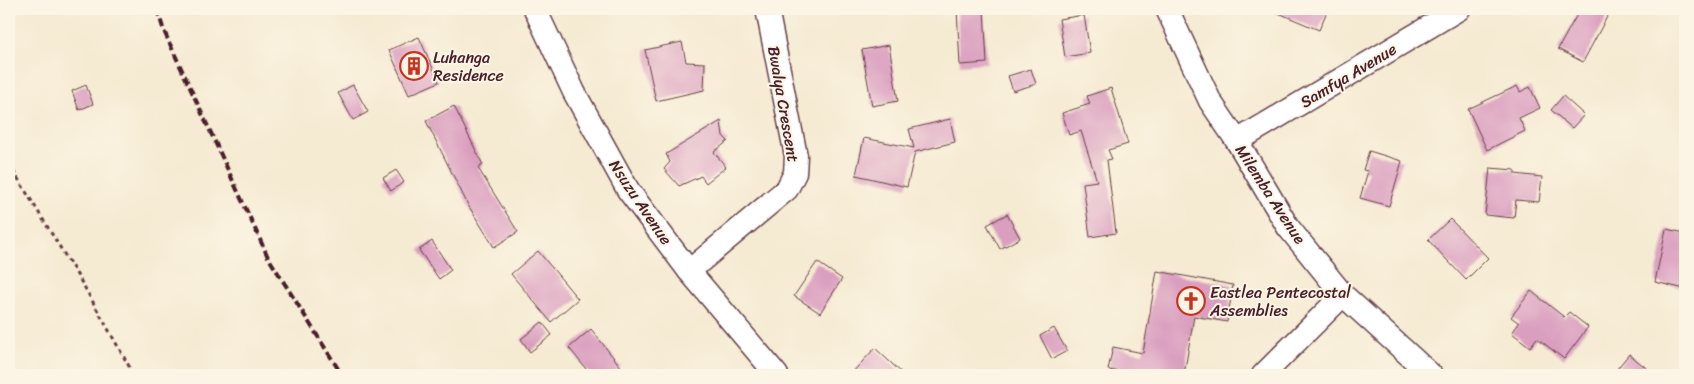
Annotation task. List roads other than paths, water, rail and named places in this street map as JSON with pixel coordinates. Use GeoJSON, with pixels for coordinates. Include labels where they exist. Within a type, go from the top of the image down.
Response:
{"type":"FeatureCollection","features":[{"type":"Feature","properties":{"kind":"street","name":"Nsuzu Avenue"},"geometry":{"type":"LineString","coordinates":[[535,9],[574,92],[628,190],[688,271],[777,375]]}},
{"type":"Feature","properties":{"kind":"street","name":"Bwalya Crescent"},"geometry":{"type":"LineString","coordinates":[[688,271],[787,189],[795,172],[796,156],[767,9]]}},
{"type":"Feature","properties":{"kind":"street","name":"Milemba Avenue"},"geometry":{"type":"LineString","coordinates":[[1167,9],[1210,102],[1237,141],[1288,227],[1343,295],[1431,375]]}},
{"type":"Feature","properties":{"kind":"street","name":"Samfya Avenue"},"geometry":{"type":"LineString","coordinates":[[1237,141],[1459,9]]}},
{"type":"Feature","properties":{"kind":"street"},"geometry":{"type":"LineString","coordinates":[[1263,375],[1343,295]]}},
{"type":"Feature","properties":{"kind":"railway"},"geometry":{"type":"LineString","coordinates":[[157,9],[164,31],[268,257],[342,375]]}},
{"type":"Feature","properties":{"kind":"place","name":"Luhanga Residence"},"geometry":{"type":"Point","coordinates":[414,66]}},
{"type":"Feature","properties":{"kind":"place","name":"Eastlea Pentecostal Assemblies"},"geometry":{"type":"Point","coordinates":[1191,301]}}]}
